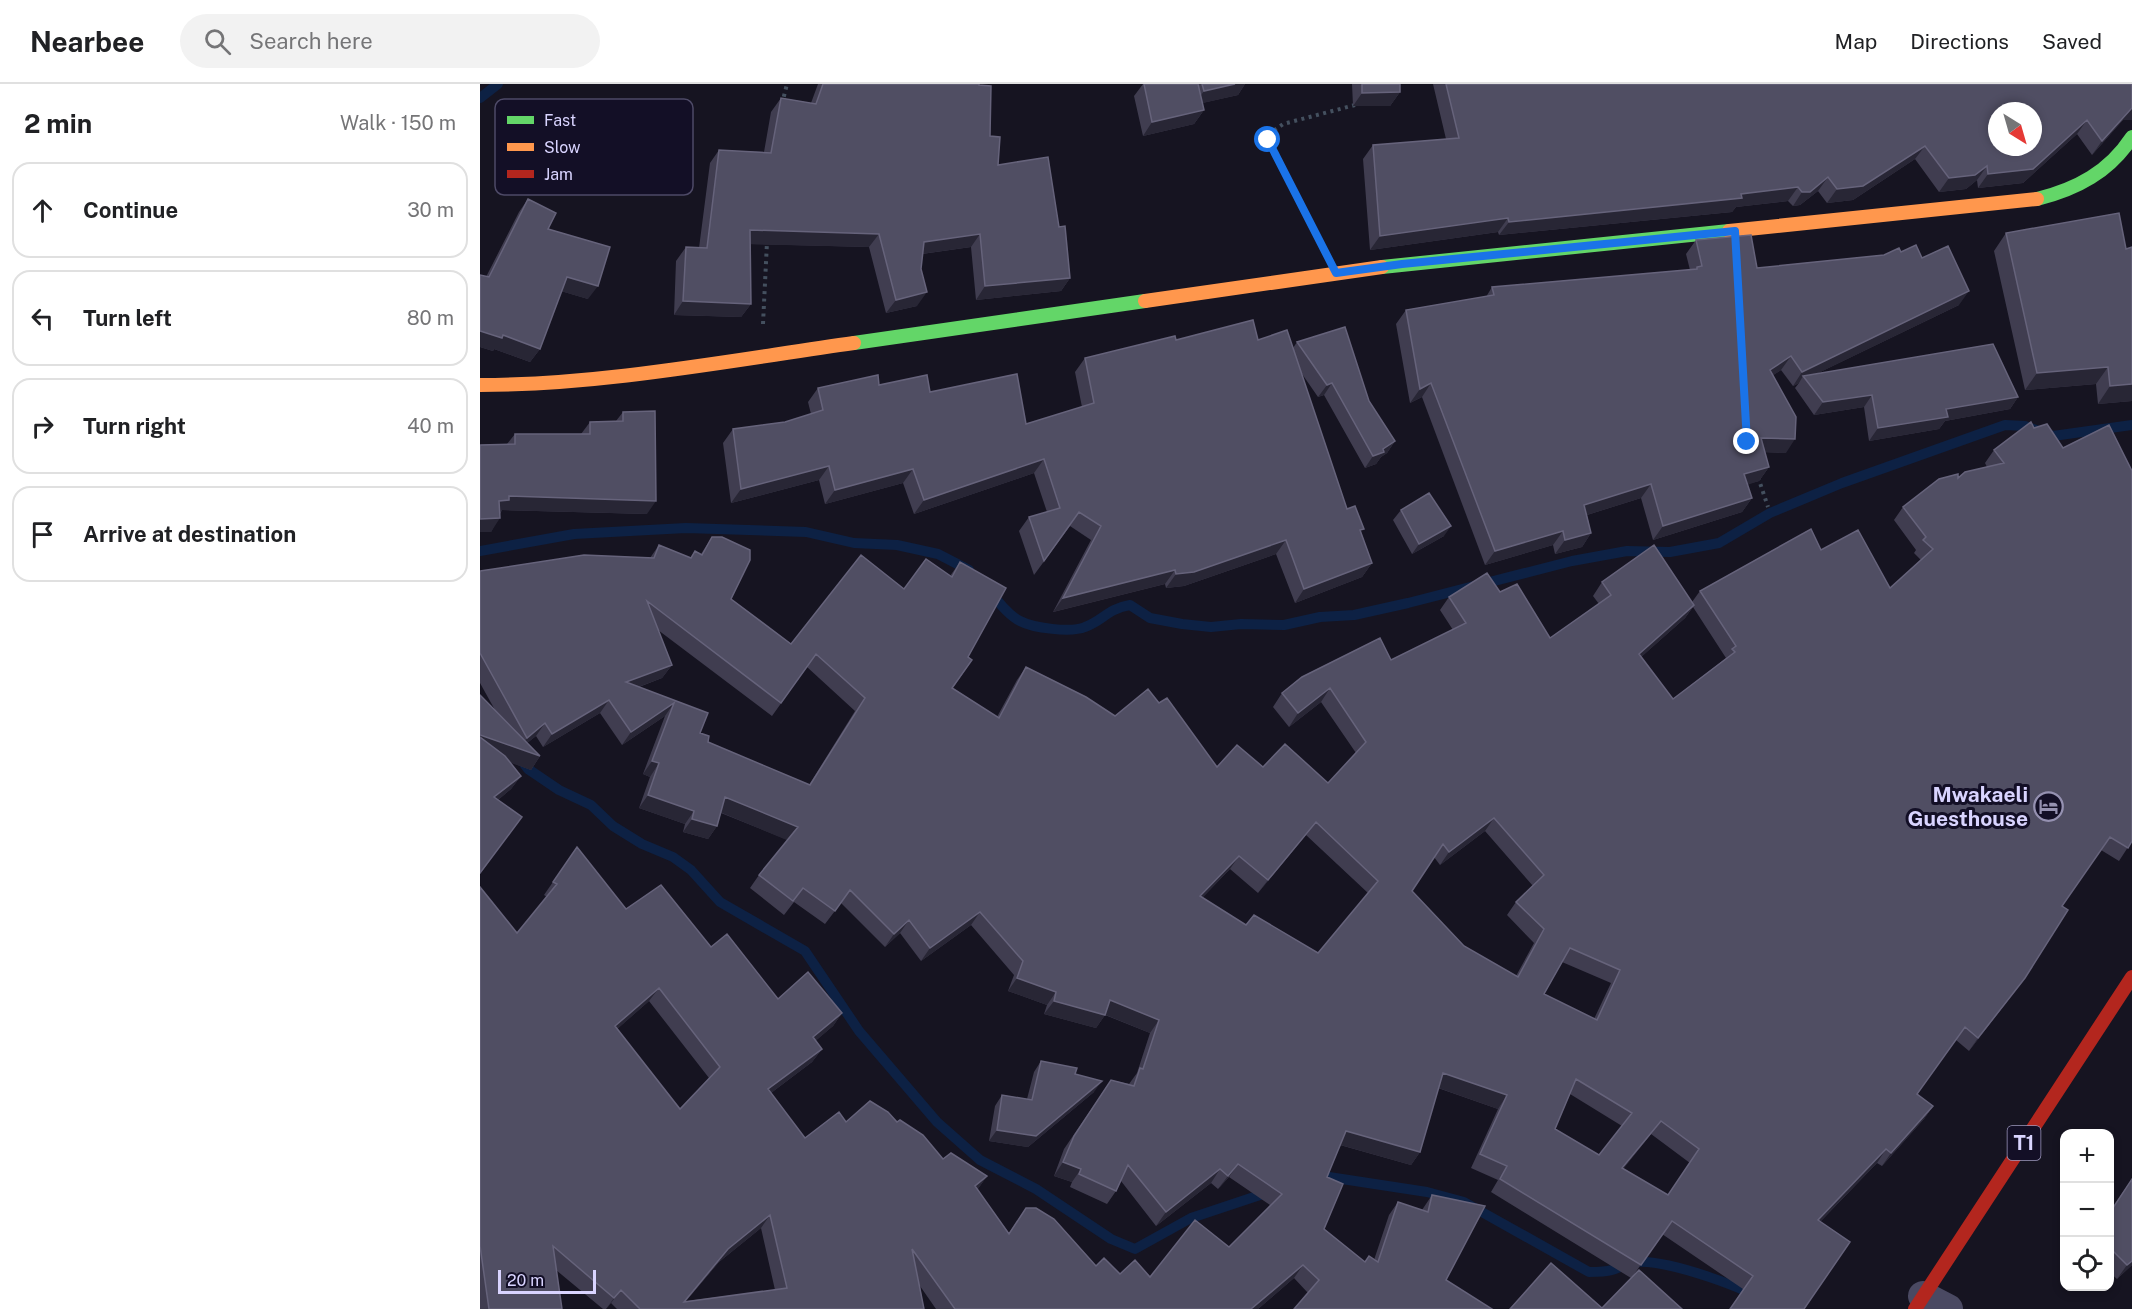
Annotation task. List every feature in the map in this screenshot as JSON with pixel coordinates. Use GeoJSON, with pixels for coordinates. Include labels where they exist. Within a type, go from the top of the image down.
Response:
{"type":"FeatureCollection","features":[{"type":"Feature","properties":{"kind":"main road"},"geometry":{"type":"LineString","coordinates":[[480,385],[520,385],[762,356],[1402,264],[2023,202],[2055,196],[2082,186],[2115,160],[2132,137]]}},
{"type":"Feature","properties":{"kind":"main road","name":"T1"},"geometry":{"type":"LineString","coordinates":[[1929,1305],[2132,977]]}},
{"type":"Feature","properties":{"kind":"path"},"geometry":{"type":"LineString","coordinates":[[781,107],[787,84]]}},
{"type":"Feature","properties":{"kind":"path"},"geometry":{"type":"LineString","coordinates":[[1336,273],[1268,135],[1283,124],[1358,104]]}},
{"type":"Feature","properties":{"kind":"path"},"geometry":{"type":"LineString","coordinates":[[762,356],[767,237]]}},
{"type":"Feature","properties":{"kind":"path"},"geometry":{"type":"LineString","coordinates":[[1757,474],[1768,507]]}},
{"type":"Feature","properties":{"kind":"building"},"geometry":{"type":"Polygon","coordinates":[[[823,84],[979,84],[991,86],[990,136],[1000,137],[998,165],[1048,157],[1059,227],[1065,226],[1070,278],[985,286],[980,234],[924,242],[921,269],[927,292],[896,300],[879,234],[750,230],[751,304],[683,301],[686,247],[707,248],[719,150],[771,153],[781,98],[816,104],[823,84]]]}},
{"type":"Feature","properties":{"kind":"building"},"geometry":{"type":"Polygon","coordinates":[[[1144,84],[1198,84],[1204,110],[1152,122],[1144,84]]]}},
{"type":"Feature","properties":{"kind":"building"},"geometry":{"type":"Polygon","coordinates":[[[1202,84],[1235,84],[1204,91],[1202,84]]]}},
{"type":"Feature","properties":{"kind":"building"},"geometry":{"type":"Polygon","coordinates":[[[1362,84],[1400,84],[1400,92],[1362,93],[1362,84]]]}},
{"type":"Feature","properties":{"kind":"building"},"geometry":{"type":"Polygon","coordinates":[[[1446,84],[2132,84],[2132,108],[2102,141],[2087,120],[2033,169],[1988,174],[1987,166],[1975,175],[1949,178],[1925,146],[1863,186],[1837,189],[1828,177],[1810,192],[1802,192],[1798,187],[1741,194],[1742,198],[1509,222],[1508,218],[1380,236],[1373,145],[1459,138],[1446,84]]]}},
{"type":"Feature","properties":{"kind":"building"},"geometry":{"type":"Polygon","coordinates":[[[528,199],[556,213],[548,229],[610,247],[598,286],[567,277],[540,349],[503,335],[502,338],[480,331],[480,275],[489,277],[528,199]]]}},
{"type":"Feature","properties":{"kind":"building"},"geometry":{"type":"Polygon","coordinates":[[[2119,213],[2126,249],[2132,247],[2132,384],[2110,386],[2108,367],[2037,373],[2006,233],[2119,213]]]}},
{"type":"Feature","properties":{"kind":"building"},"geometry":{"type":"Polygon","coordinates":[[[1751,235],[1757,268],[1884,255],[1899,248],[1901,252],[1916,245],[1922,258],[1948,246],[1969,291],[1802,372],[1791,356],[1770,370],[1796,417],[1795,439],[1761,438],[1769,467],[1744,474],[1752,498],[1663,526],[1651,484],[1584,505],[1591,533],[1565,540],[1563,531],[1495,551],[1431,383],[1420,389],[1406,310],[1494,295],[1492,287],[1697,269],[1702,266],[1696,240],[1751,235]]]}},
{"type":"Feature","properties":{"kind":"building"},"geometry":{"type":"Polygon","coordinates":[[[1253,320],[1258,340],[1287,330],[1347,509],[1355,506],[1364,529],[1360,530],[1372,563],[1304,589],[1286,540],[1194,572],[1176,574],[1175,570],[1063,598],[1101,526],[1079,512],[1044,561],[1029,517],[1060,508],[1044,459],[924,500],[913,469],[835,490],[829,466],[741,489],[733,429],[785,422],[823,410],[818,388],[878,375],[879,385],[927,375],[930,392],[1017,374],[1026,424],[1094,403],[1085,358],[1175,336],[1176,340],[1253,320]]]}},
{"type":"Feature","properties":{"kind":"building"},"geometry":{"type":"Polygon","coordinates":[[[1345,327],[1369,401],[1395,441],[1383,449],[1384,452],[1373,456],[1332,383],[1327,385],[1297,342],[1345,327]]]}},
{"type":"Feature","properties":{"kind":"building"},"geometry":{"type":"Polygon","coordinates":[[[1993,344],[2018,397],[1946,409],[1948,417],[1878,428],[1872,395],[1823,402],[1803,376],[1993,344]]]}},
{"type":"Feature","properties":{"kind":"building"},"geometry":{"type":"Polygon","coordinates":[[[655,411],[656,501],[509,496],[509,500],[499,501],[500,518],[480,519],[480,445],[515,444],[515,434],[590,434],[590,422],[623,421],[623,412],[655,411]]]}},
{"type":"Feature","properties":{"kind":"building"},"geometry":{"type":"Polygon","coordinates":[[[2031,422],[2034,428],[2047,424],[2063,448],[2109,425],[2132,471],[2132,841],[2128,848],[2110,837],[2062,906],[2068,910],[2025,978],[1978,1038],[1965,1027],[1917,1094],[1933,1106],[1891,1153],[1886,1149],[1818,1220],[1850,1242],[1804,1309],[1730,1309],[1753,1276],[1672,1221],[1641,1265],[1500,1179],[1507,1166],[1480,1154],[1507,1095],[1443,1073],[1420,1152],[1346,1131],[1327,1177],[1343,1184],[1324,1229],[1365,1262],[1369,1256],[1378,1262],[1398,1202],[1428,1212],[1432,1195],[1485,1206],[1446,1280],[1492,1309],[1294,1309],[1319,1280],[1303,1265],[1251,1309],[955,1309],[912,1249],[924,1309],[640,1309],[621,1290],[614,1298],[553,1246],[562,1309],[489,1309],[480,1246],[480,887],[517,933],[557,884],[553,882],[577,847],[626,909],[661,885],[711,947],[727,934],[778,999],[808,972],[842,1013],[813,1037],[822,1049],[768,1089],[805,1138],[839,1112],[846,1122],[870,1101],[888,1112],[897,1122],[900,1120],[923,1135],[943,1159],[951,1153],[987,1176],[975,1186],[1009,1234],[1026,1208],[1036,1208],[1054,1219],[1096,1266],[1104,1258],[1120,1274],[1135,1260],[1150,1277],[1195,1220],[1229,1247],[1282,1194],[1238,1164],[1228,1176],[1220,1169],[1166,1212],[1128,1165],[1116,1191],[1079,1174],[1081,1169],[1063,1162],[1074,1136],[1111,1080],[1134,1086],[1140,1068],[1143,1069],[1159,1020],[1110,1000],[1105,1015],[1054,1001],[1056,992],[1017,978],[1023,961],[980,912],[930,948],[909,920],[894,934],[850,890],[835,911],[803,888],[793,901],[759,875],[798,827],[725,797],[717,826],[692,819],[694,811],[648,795],[659,763],[652,761],[674,703],[631,732],[609,700],[552,734],[545,723],[527,738],[480,653],[480,571],[584,555],[654,558],[659,545],[691,558],[695,551],[702,555],[712,537],[722,537],[750,550],[750,560],[731,599],[791,644],[861,555],[904,589],[926,559],[952,577],[960,562],[1006,588],[968,657],[972,660],[952,688],[999,718],[1026,667],[1086,697],[1115,716],[1148,689],[1159,703],[1167,698],[1217,767],[1237,745],[1263,767],[1285,744],[1328,783],[1366,742],[1330,688],[1298,713],[1282,693],[1302,677],[1380,638],[1391,660],[1466,623],[1449,597],[1487,573],[1500,592],[1517,584],[1550,638],[1611,595],[1602,582],[1654,545],[1694,605],[1639,654],[1673,699],[1735,652],[1732,649],[1736,646],[1700,591],[1811,529],[1821,550],[1858,530],[1890,588],[1933,549],[1923,540],[1926,537],[1903,507],[1939,479],[1958,474],[1958,478],[1965,472],[2004,463],[1994,450],[2031,422]],[[647,601],[672,665],[626,682],[708,713],[700,733],[709,736],[708,742],[810,785],[865,698],[816,654],[781,703],[647,601]],[[1494,818],[1449,852],[1443,844],[1412,891],[1464,946],[1518,977],[1544,929],[1516,902],[1544,875],[1494,818]],[[1316,822],[1268,880],[1239,856],[1200,896],[1246,925],[1254,915],[1318,953],[1378,881],[1316,822]],[[1570,948],[1544,994],[1597,1020],[1620,970],[1570,948]],[[659,988],[615,1026],[680,1109],[720,1067],[659,988]],[[1576,1079],[1555,1129],[1599,1155],[1632,1113],[1576,1079]],[[1661,1121],[1622,1168],[1668,1195],[1699,1149],[1661,1121]],[[770,1215],[728,1249],[684,1302],[787,1288],[770,1215]]]}},
{"type":"Feature","properties":{"kind":"building"},"geometry":{"type":"Polygon","coordinates":[[[1429,493],[1451,526],[1419,544],[1401,510],[1429,493]]]}},
{"type":"Feature","properties":{"kind":"building"},"geometry":{"type":"Polygon","coordinates":[[[480,695],[540,756],[480,735],[480,695]]]}},
{"type":"Feature","properties":{"kind":"building"},"geometry":{"type":"Polygon","coordinates":[[[480,737],[505,756],[521,776],[494,797],[522,817],[480,873],[480,737]]]}},
{"type":"Feature","properties":{"kind":"building"},"geometry":{"type":"Polygon","coordinates":[[[1041,1061],[1077,1068],[1075,1074],[1102,1081],[1036,1136],[997,1130],[1002,1095],[1032,1100],[1041,1061]]]}},
{"type":"Feature","properties":{"kind":"building"},"geometry":{"type":"Polygon","coordinates":[[[2132,1179],[2132,1261],[2127,1265],[2114,1252],[2114,1206],[2132,1179]]]}},
{"type":"Feature","properties":{"kind":"building"},"geometry":{"type":"Polygon","coordinates":[[[1551,1263],[1602,1308],[1639,1270],[1682,1309],[1510,1309],[1551,1263]]]}},
{"type":"Feature","properties":{"kind":"waterway"},"geometry":{"type":"LineString","coordinates":[[480,98],[498,84]]}},
{"type":"Feature","properties":{"kind":"waterway"},"geometry":{"type":"LineString","coordinates":[[990,591],[1007,612],[1020,621],[1034,626],[1062,630],[1085,627],[1116,609],[1130,605],[1150,618],[1211,627],[1241,624],[1284,625],[1320,617],[1354,615],[1572,561],[1627,551],[1670,552],[1719,543],[1770,513],[1842,483],[2005,425],[2025,426],[2053,436],[2132,425]]}},
{"type":"Feature","properties":{"kind":"waterway"},"geometry":{"type":"LineString","coordinates":[[480,551],[574,534],[686,528],[806,532],[854,543],[897,545],[938,554],[969,570]]}},
{"type":"Feature","properties":{"kind":"waterway"},"geometry":{"type":"LineString","coordinates":[[519,757],[528,769],[559,790],[591,805],[613,826],[642,844],[673,857],[691,870],[720,902],[805,951],[859,1031],[937,1122],[980,1160],[1036,1189],[1111,1239],[1135,1249],[1191,1218],[1269,1192]]}},
{"type":"Feature","properties":{"kind":"waterway"},"geometry":{"type":"LineString","coordinates":[[1313,1180],[1329,1177],[1427,1192],[1464,1202],[1589,1272],[1609,1271],[1634,1262],[1667,1265],[1730,1285],[1779,1309]]}},
{"type":"Feature","properties":{"kind":"traffic: fast"},"geometry":{"type":"LineString","coordinates":[[2037,199],[2065,190],[2091,177],[2113,160],[2132,137]]}},
{"type":"Feature","properties":{"kind":"traffic: fast"},"geometry":{"type":"LineString","coordinates":[[1382,267],[1729,231]]}},
{"type":"Feature","properties":{"kind":"traffic: fast"},"geometry":{"type":"LineString","coordinates":[[854,343],[1145,301]]}},
{"type":"Feature","properties":{"kind":"traffic: slow"},"geometry":{"type":"LineString","coordinates":[[1729,231],[2037,199]]}},
{"type":"Feature","properties":{"kind":"traffic: slow"},"geometry":{"type":"LineString","coordinates":[[1145,301],[1382,267]]}},
{"type":"Feature","properties":{"kind":"traffic: slow"},"geometry":{"type":"LineString","coordinates":[[480,385],[573,381],[620,376],[854,343]]}},
{"type":"Feature","properties":{"kind":"traffic: jam"},"geometry":{"type":"LineString","coordinates":[[1915,1309],[2132,977]]}},
{"type":"Feature","properties":{"kind":"place","name":"Mwakaeli Guesthouse"},"geometry":{"type":"Point","coordinates":[2049,806]}},
{"type":"Feature","properties":{"kind":"route"},"geometry":{"type":"LineString","coordinates":[[1268,140],[1336,273],[1402,264],[1735,231],[1747,442]]}}]}
